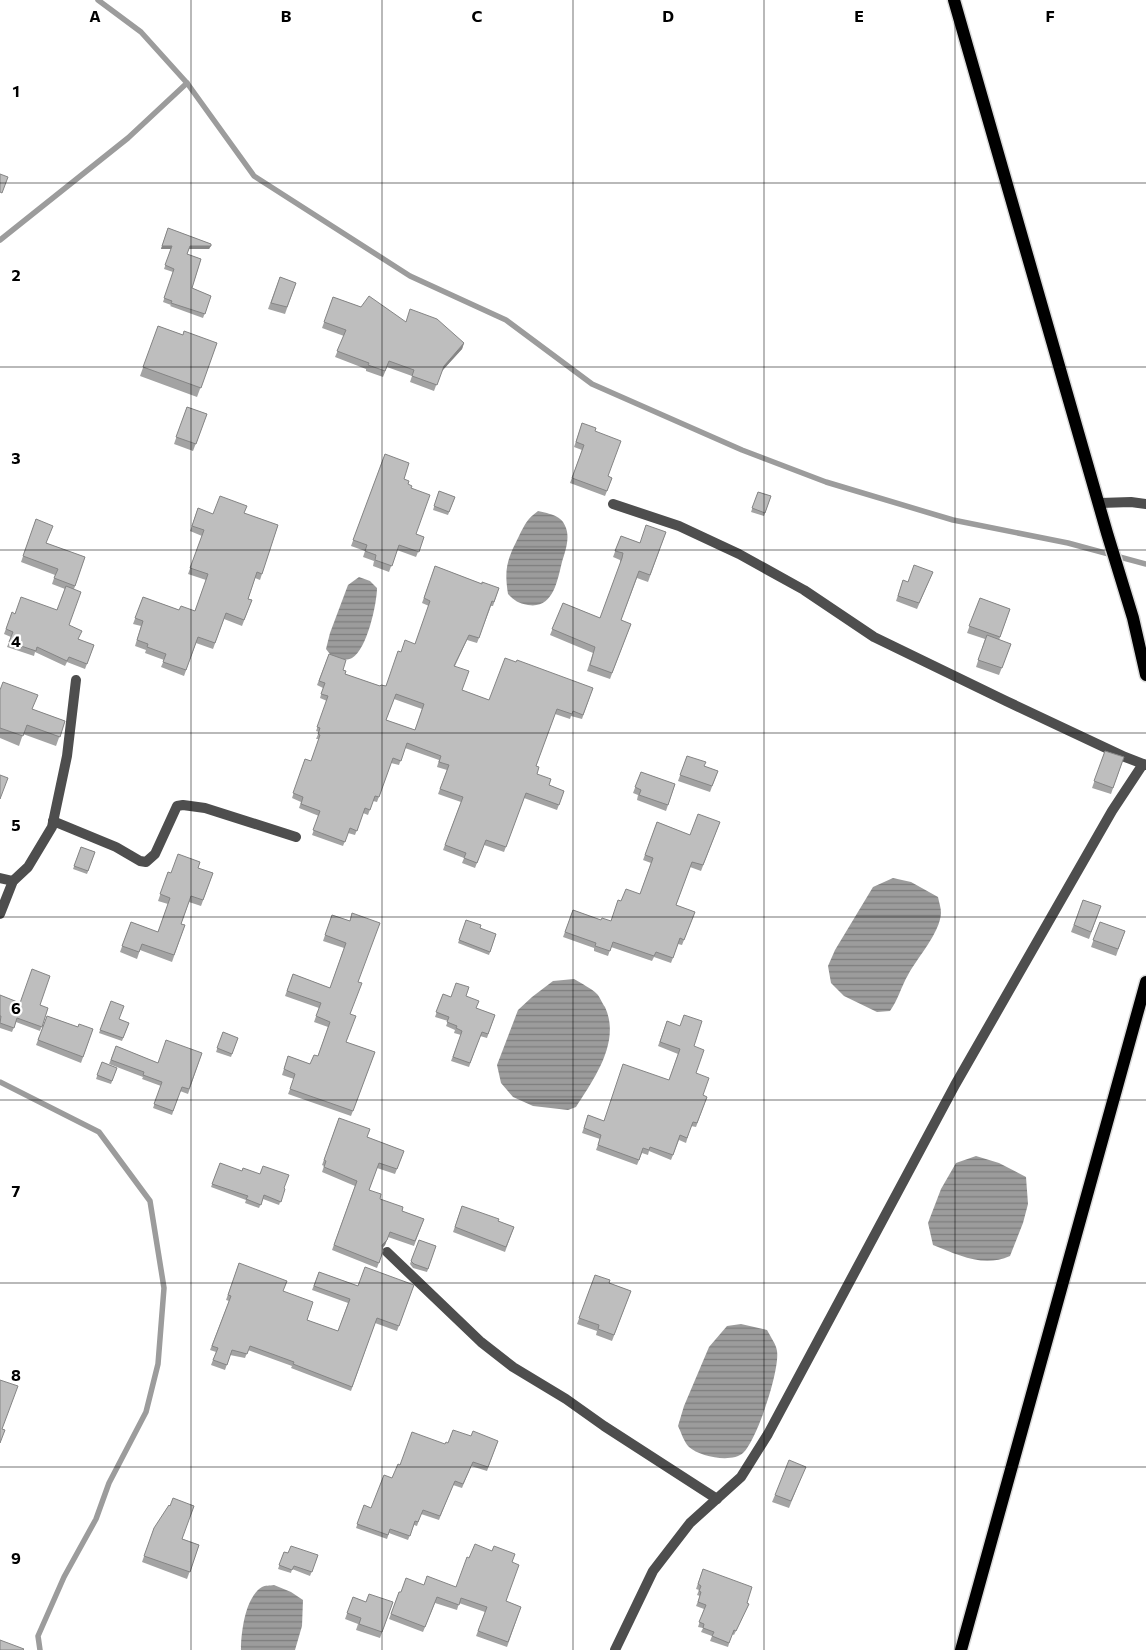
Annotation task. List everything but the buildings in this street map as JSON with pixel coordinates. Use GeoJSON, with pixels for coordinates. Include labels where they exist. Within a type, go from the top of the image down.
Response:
{"type":"FeatureCollection","features":[{"type":"Feature","properties":{"kind":"main road"},"geometry":{"type":"LineString","coordinates":[[954,0],[1100,503],[1107,533],[1134,618],[1146,676]]}},
{"type":"Feature","properties":{"kind":"main road"},"geometry":{"type":"LineString","coordinates":[[961,1650],[1146,982]]}},
{"type":"Feature","properties":{"kind":"street"},"geometry":{"type":"LineString","coordinates":[[1100,503],[1130,502],[1146,504]]}},
{"type":"Feature","properties":{"kind":"street"},"geometry":{"type":"LineString","coordinates":[[613,504],[679,526],[738,554],[804,590],[874,637],[1125,757],[1144,764],[1107,819],[955,1085],[768,1434],[741,1477],[690,1523],[653,1571],[615,1650]]}},
{"type":"Feature","properties":{"kind":"street"},"geometry":{"type":"LineString","coordinates":[[0,914],[13,881],[28,867],[52,827],[67,756],[76,680]]}},
{"type":"Feature","properties":{"kind":"street"},"geometry":{"type":"LineString","coordinates":[[53,821],[116,847],[140,861],[146,862],[155,854],[178,806],[184,805],[205,808],[296,838]]}},
{"type":"Feature","properties":{"kind":"street"},"geometry":{"type":"LineString","coordinates":[[0,878],[13,881]]}},
{"type":"Feature","properties":{"kind":"street"},"geometry":{"type":"LineString","coordinates":[[387,1252],[481,1342],[513,1367],[566,1399],[604,1426],[717,1498]]}},
{"type":"Feature","properties":{"kind":"shaded area"},"geometry":{"type":"Polygon","coordinates":[[[538,511],[562,520],[567,532],[567,541],[556,585],[552,592],[543,603],[528,605],[517,601],[508,594],[506,577],[512,552],[523,528],[538,511]]]}},
{"type":"Feature","properties":{"kind":"shaded area"},"geometry":{"type":"Polygon","coordinates":[[[359,577],[370,581],[377,588],[367,636],[362,646],[352,658],[333,658],[326,649],[330,633],[348,585],[359,577]]]}},
{"type":"Feature","properties":{"kind":"shaded area"},"geometry":{"type":"Polygon","coordinates":[[[893,878],[911,882],[938,897],[941,913],[937,929],[908,975],[893,1007],[890,1011],[877,1012],[844,996],[831,983],[828,966],[835,950],[873,887],[893,878]]]}},
{"type":"Feature","properties":{"kind":"shaded area"},"geometry":{"type":"Polygon","coordinates":[[[574,979],[595,992],[605,1007],[610,1033],[608,1047],[597,1072],[576,1107],[568,1110],[533,1106],[513,1097],[501,1083],[497,1065],[518,1010],[553,981],[574,979]]]}},
{"type":"Feature","properties":{"kind":"shaded area"},"geometry":{"type":"Polygon","coordinates":[[[976,1156],[999,1163],[1026,1177],[1028,1204],[1010,1256],[990,1261],[971,1259],[933,1245],[928,1223],[941,1189],[956,1163],[976,1156]]]}},
{"type":"Feature","properties":{"kind":"shaded area"},"geometry":{"type":"Polygon","coordinates":[[[741,1324],[767,1330],[777,1351],[775,1373],[761,1420],[749,1446],[738,1456],[716,1458],[701,1454],[689,1447],[678,1426],[684,1406],[709,1347],[727,1326],[741,1324]]]}},
{"type":"Feature","properties":{"kind":"shaded area"},"geometry":{"type":"Polygon","coordinates":[[[274,1585],[291,1592],[303,1600],[302,1626],[295,1650],[241,1650],[243,1625],[252,1599],[262,1587],[274,1585]]]}},
{"type":"Feature","properties":{"kind":"waterway"},"geometry":{"type":"LineString","coordinates":[[98,0],[141,32],[187,83],[254,176],[410,276],[506,320],[592,384],[742,450],[826,482],[953,520],[1068,543],[1146,564]]}},
{"type":"Feature","properties":{"kind":"waterway"},"geometry":{"type":"LineString","coordinates":[[0,240],[128,138],[187,83]]}},
{"type":"Feature","properties":{"kind":"waterway"},"geometry":{"type":"LineString","coordinates":[[0,1082],[99,1132],[150,1201],[164,1288],[158,1364],[146,1412],[109,1483],[96,1519],[64,1577],[38,1636],[40,1650]]}}]}
